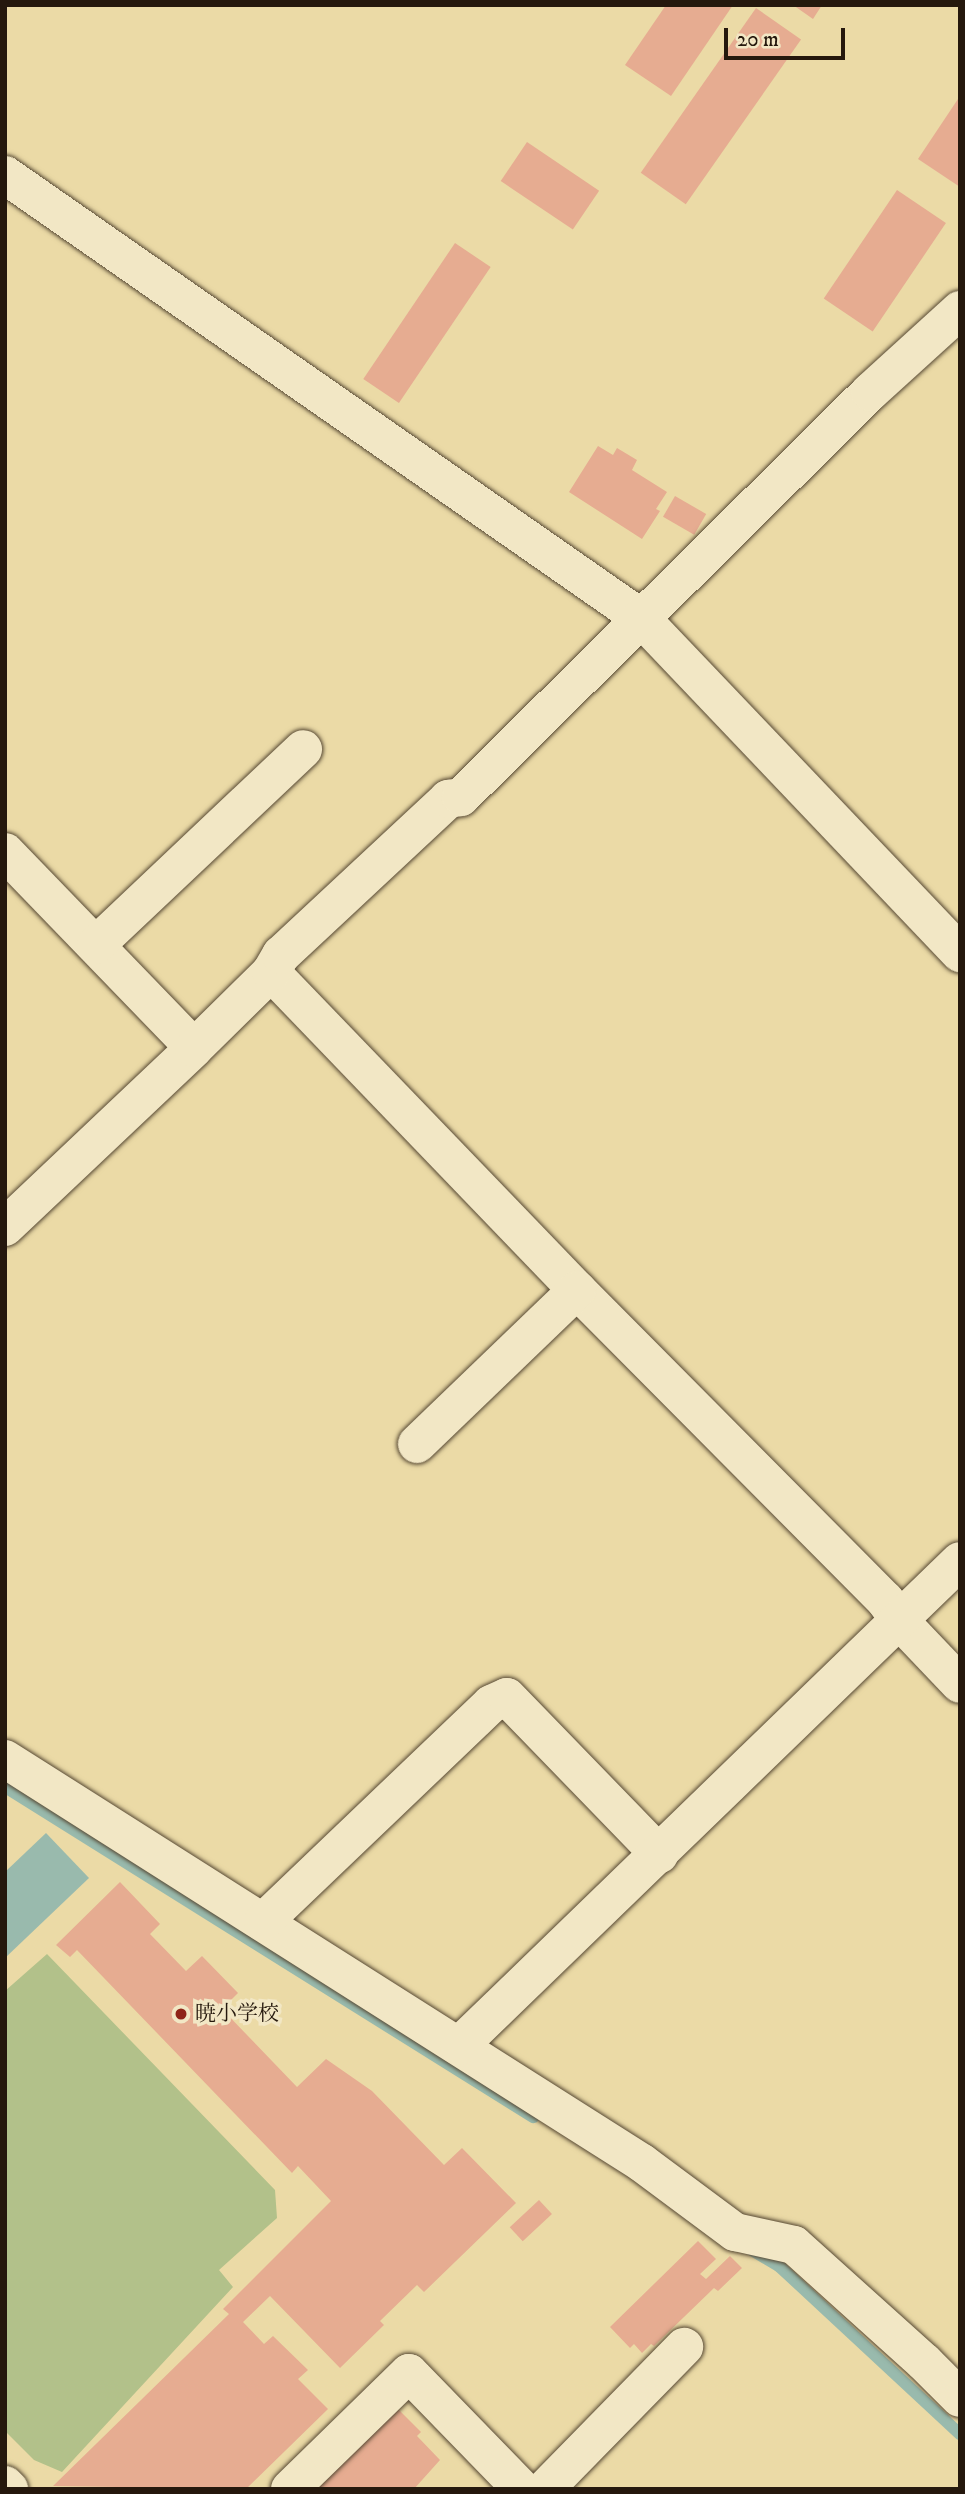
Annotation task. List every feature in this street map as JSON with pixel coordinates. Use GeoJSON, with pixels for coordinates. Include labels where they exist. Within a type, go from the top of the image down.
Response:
{"type":"FeatureCollection","features":[{"type":"Feature","properties":{"kind":"street"},"geometry":{"type":"LineString","coordinates":[[5,175],[642,618],[960,953]]}},
{"type":"Feature","properties":{"kind":"street"},"geometry":{"type":"LineString","coordinates":[[5,1227],[194,1048],[271,972],[281,955],[448,799],[461,797],[870,392],[960,310]]}},
{"type":"Feature","properties":{"kind":"street"},"geometry":{"type":"LineString","coordinates":[[96,946],[303,749]]}},
{"type":"Feature","properties":{"kind":"street"},"geometry":{"type":"LineString","coordinates":[[5,852],[194,1048]]}},
{"type":"Feature","properties":{"kind":"street"},"geometry":{"type":"LineString","coordinates":[[271,972],[577,1290],[885,1600],[899,1620],[960,1684]]}},
{"type":"Feature","properties":{"kind":"street"},"geometry":{"type":"LineString","coordinates":[[417,1444],[577,1290]]}},
{"type":"Feature","properties":{"kind":"street"},"geometry":{"type":"LineString","coordinates":[[459,2046],[960,1561]]}},
{"type":"Feature","properties":{"kind":"street"},"geometry":{"type":"LineString","coordinates":[[263,1922],[492,1703],[507,1697],[659,1854]]}},
{"type":"Feature","properties":{"kind":"street"},"geometry":{"type":"LineString","coordinates":[[5,1759],[642,2163],[735,2232],[793,2245],[924,2362],[960,2398]]}},
{"type":"Feature","properties":{"kind":"street"},"geometry":{"type":"LineString","coordinates":[[545,2489],[684,2347]]}},
{"type":"Feature","properties":{"kind":"street"},"geometry":{"type":"LineString","coordinates":[[290,2489],[409,2373],[522,2489]]}},
{"type":"Feature","properties":{"kind":"street"},"geometry":{"type":"LineString","coordinates":[[5,2485],[9,2489]]}},
{"type":"Feature","properties":{"kind":"green space"},"geometry":{"type":"Polygon","coordinates":[[[47,1954],[275,2190],[277,2218],[219,2270],[233,2287],[62,2472],[34,2460],[5,2431],[5,1991],[47,1954]]]}},
{"type":"Feature","properties":{"kind":"shaded area"},"geometry":{"type":"Polygon","coordinates":[[[46,1833],[89,1878],[5,1958],[5,1872],[46,1833]]]}},
{"type":"Feature","properties":{"kind":"building"},"geometry":{"type":"Polygon","coordinates":[[[666,5],[733,5],[671,96],[625,65],[666,5]]]}},
{"type":"Feature","properties":{"kind":"building"},"geometry":{"type":"Polygon","coordinates":[[[793,5],[822,5],[813,19],[793,5]]]}},
{"type":"Feature","properties":{"kind":"building"},"geometry":{"type":"Polygon","coordinates":[[[756,8],[801,40],[686,204],[641,173],[756,8]]]}},
{"type":"Feature","properties":{"kind":"building"},"geometry":{"type":"Polygon","coordinates":[[[960,96],[960,187],[918,159],[960,96]]]}},
{"type":"Feature","properties":{"kind":"building"},"geometry":{"type":"Polygon","coordinates":[[[527,142],[599,191],[573,230],[501,181],[527,142]]]}},
{"type":"Feature","properties":{"kind":"building"},"geometry":{"type":"Polygon","coordinates":[[[897,190],[946,223],[873,332],[824,299],[897,190]]]}},
{"type":"Feature","properties":{"kind":"building"},"geometry":{"type":"Polygon","coordinates":[[[455,243],[491,267],[399,403],[363,379],[455,243]]]}},
{"type":"Feature","properties":{"kind":"building"},"geometry":{"type":"Polygon","coordinates":[[[598,446],[613,455],[617,448],[637,460],[632,470],[667,492],[656,509],[660,511],[642,539],[569,492],[598,446]]]}},
{"type":"Feature","properties":{"kind":"building"},"geometry":{"type":"Polygon","coordinates":[[[675,496],[706,514],[694,535],[663,517],[675,496]]]}},
{"type":"Feature","properties":{"kind":"building"},"geometry":{"type":"Polygon","coordinates":[[[120,1882],[160,1924],[150,1934],[186,1971],[202,1956],[238,1993],[222,2009],[297,2087],[326,2059],[372,2091],[444,2165],[462,2148],[516,2203],[424,2292],[417,2285],[380,2321],[384,2325],[340,2368],[270,2296],[243,2322],[264,2344],[273,2336],[308,2370],[298,2379],[328,2409],[246,2489],[53,2486],[229,2314],[223,2309],[331,2201],[298,2166],[292,2173],[77,1950],[70,1957],[56,1945],[120,1882]]]}},
{"type":"Feature","properties":{"kind":"building"},"geometry":{"type":"Polygon","coordinates":[[[539,2200],[552,2214],[523,2241],[510,2227],[539,2200]]]}},
{"type":"Feature","properties":{"kind":"building"},"geometry":{"type":"Polygon","coordinates":[[[698,2241],[716,2259],[700,2274],[706,2279],[730,2256],[742,2268],[718,2291],[714,2288],[654,2346],[651,2344],[642,2353],[634,2344],[630,2348],[610,2327],[698,2241]]]}},
{"type":"Feature","properties":{"kind":"building"},"geometry":{"type":"Polygon","coordinates":[[[396,2407],[421,2432],[417,2436],[440,2460],[414,2489],[313,2489],[396,2407]]]}},
{"type":"Feature","properties":{"kind":"waterway"},"geometry":{"type":"LineString","coordinates":[[5,1787],[533,2117]]}},
{"type":"Feature","properties":{"kind":"waterway"},"geometry":{"type":"LineString","coordinates":[[752,2250],[779,2266],[960,2434]]}},
{"type":"Feature","properties":{"kind":"place","name":"暁小学校"},"geometry":{"type":"Point","coordinates":[181,2014]}}]}
